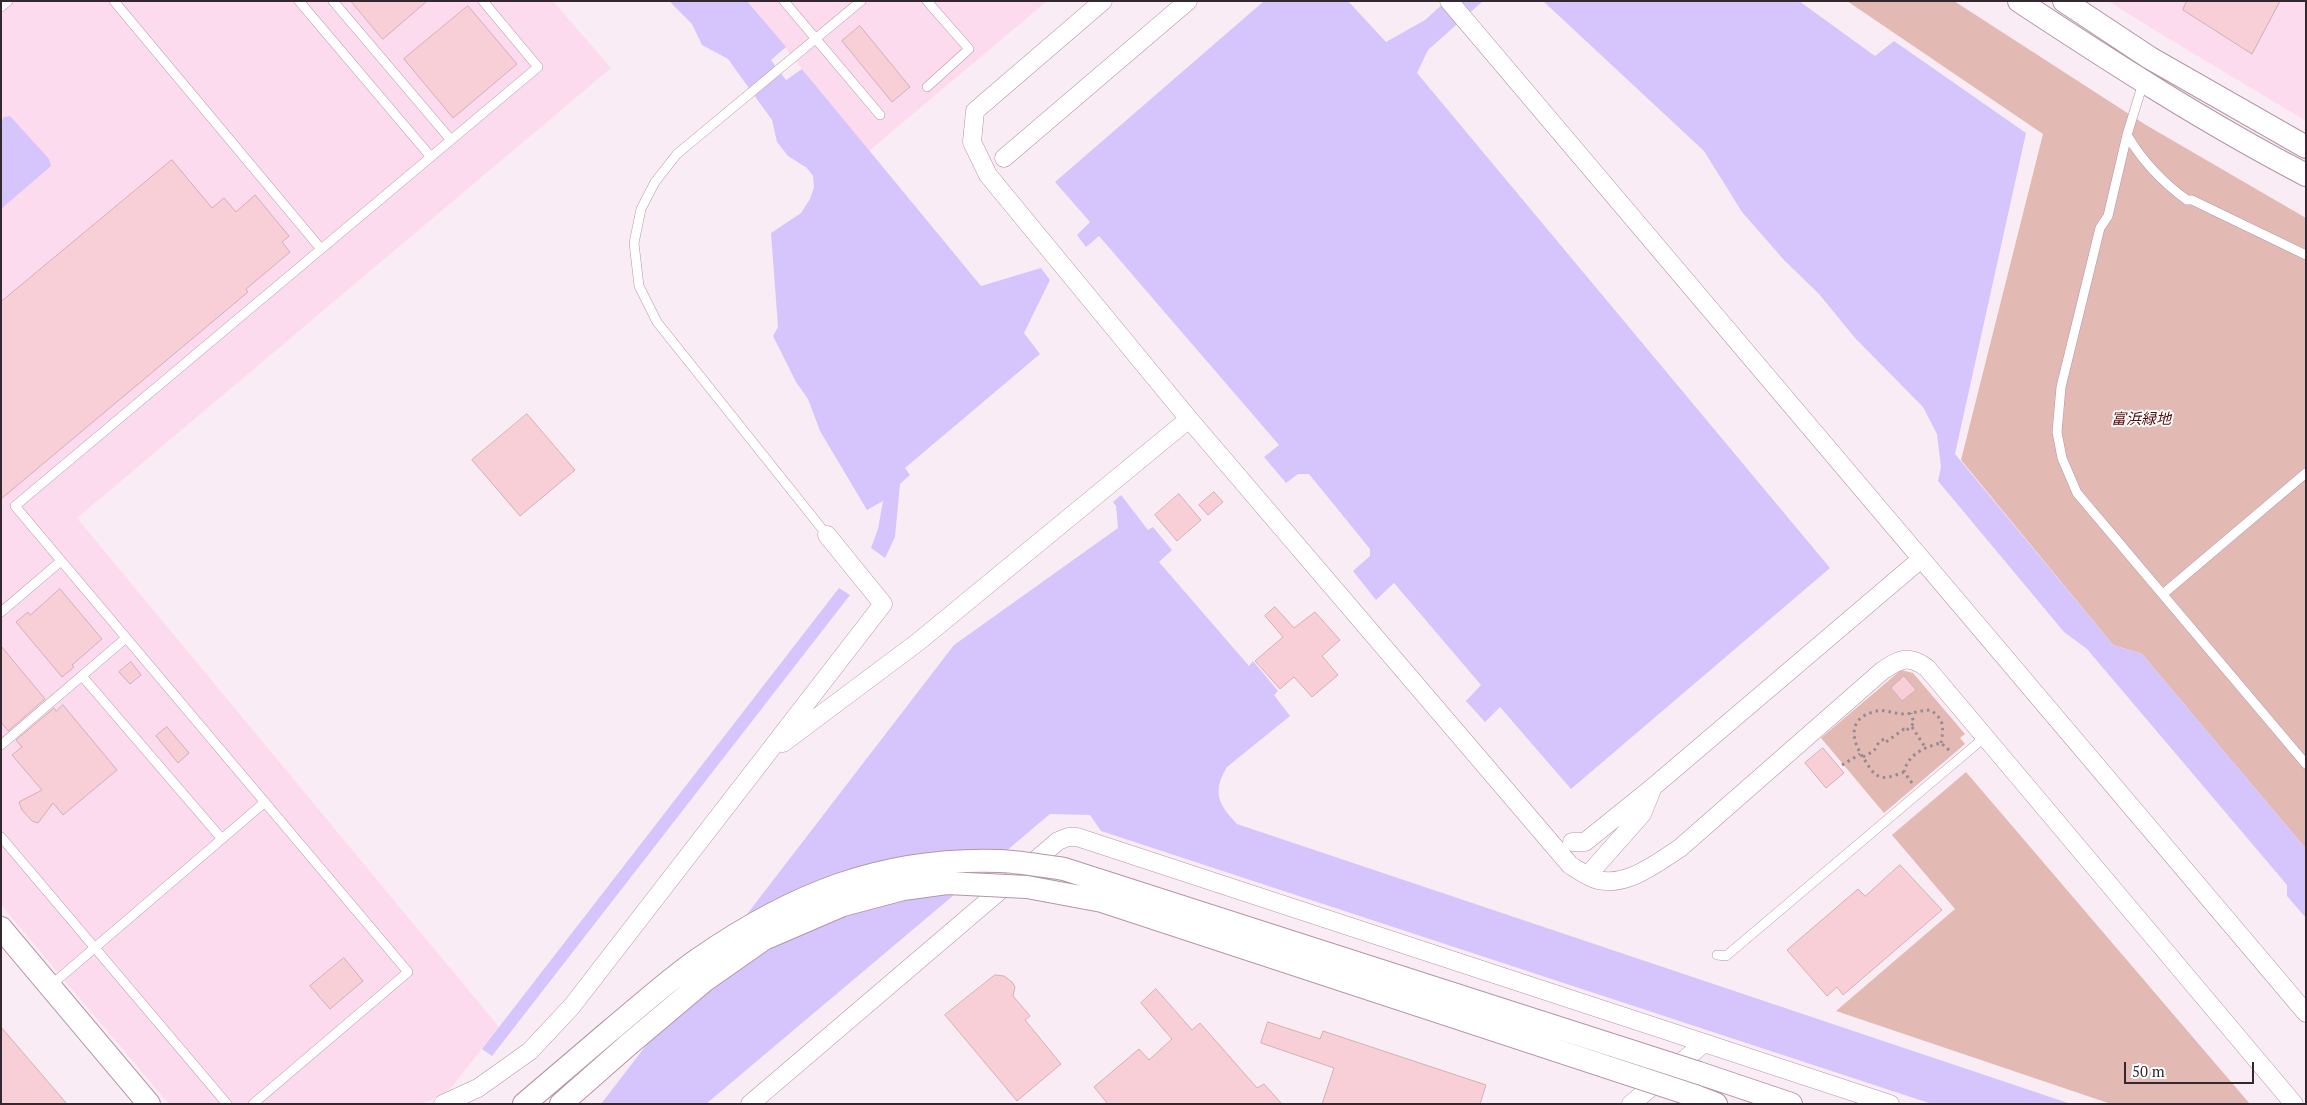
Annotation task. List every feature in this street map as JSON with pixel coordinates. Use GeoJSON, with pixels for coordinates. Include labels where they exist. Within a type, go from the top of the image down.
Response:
{"type":"FeatureCollection","features":[{"type":"Feature","properties":{"kind":"street"},"geometry":{"type":"LineString","coordinates":[[1103,1],[975,111],[972,142],[988,175],[1189,419],[1570,865],[1598,880],[1620,880],[1649,868],[1680,848],[1882,671],[1900,659],[1917,660],[1927,668],[2294,1104]]}},
{"type":"Feature","properties":{"kind":"street"},"geometry":{"type":"LineString","coordinates":[[1004,158],[1188,1]]}},
{"type":"Feature","properties":{"kind":"street"},"geometry":{"type":"LineString","coordinates":[[1449,1],[2306,1013]]}},
{"type":"Feature","properties":{"kind":"street"},"geometry":{"type":"LineString","coordinates":[[2020,1],[2143,83],[2259,151],[2306,175]]}},
{"type":"Feature","properties":{"kind":"street"},"geometry":{"type":"LineString","coordinates":[[2064,1],[2150,58],[2306,147]]}},
{"type":"Feature","properties":{"kind":"street"},"geometry":{"type":"LineString","coordinates":[[766,756],[918,642],[1189,419]]}},
{"type":"Feature","properties":{"kind":"street"},"geometry":{"type":"LineString","coordinates":[[444,1104],[478,1088],[530,1051],[572,1006],[883,604],[827,535]]}},
{"type":"Feature","properties":{"kind":"street"},"geometry":{"type":"LineString","coordinates":[[1572,842],[1585,842],[1920,559]]}},
{"type":"Feature","properties":{"kind":"street"},"geometry":{"type":"LineString","coordinates":[[1588,875],[1642,814],[1652,787]]}},
{"type":"Feature","properties":{"kind":"street"},"geometry":{"type":"LineString","coordinates":[[750,1104],[1058,840],[1068,837],[1077,837],[1890,1104]]}},
{"type":"Feature","properties":{"kind":"street"},"geometry":{"type":"LineString","coordinates":[[524,1104],[696,961],[758,920],[816,891],[881,871],[933,863],[1001,861],[1064,869],[1791,1104]]}},
{"type":"Feature","properties":{"kind":"street"},"geometry":{"type":"LineString","coordinates":[[561,1104],[704,982],[764,939],[843,905],[903,888],[947,883],[1027,887],[1102,901],[1716,1104]]}},
{"type":"Feature","properties":{"kind":"street"},"geometry":{"type":"LineString","coordinates":[[1,928],[148,1104]]}},
{"type":"Feature","properties":{"kind":"street"},"geometry":{"type":"LineString","coordinates":[[1632,1104],[1703,1044]]}},
{"type":"Feature","properties":{"kind":"lane"},"geometry":{"type":"LineString","coordinates":[[1,7],[8,1]]}},
{"type":"Feature","properties":{"kind":"lane"},"geometry":{"type":"LineString","coordinates":[[114,1],[321,249]]}},
{"type":"Feature","properties":{"kind":"lane"},"geometry":{"type":"LineString","coordinates":[[299,1],[431,157]]}},
{"type":"Feature","properties":{"kind":"lane"},"geometry":{"type":"LineString","coordinates":[[333,1],[451,140]]}},
{"type":"Feature","properties":{"kind":"lane"},"geometry":{"type":"LineString","coordinates":[[253,1104],[408,972],[15,506],[538,67],[483,1]]}},
{"type":"Feature","properties":{"kind":"lane"},"geometry":{"type":"LineString","coordinates":[[784,1],[880,115]]}},
{"type":"Feature","properties":{"kind":"lane"},"geometry":{"type":"LineString","coordinates":[[827,535],[657,322],[639,286],[634,244],[641,209],[655,182],[676,154],[749,96],[861,1]]}},
{"type":"Feature","properties":{"kind":"lane"},"geometry":{"type":"LineString","coordinates":[[927,1],[969,49],[927,86]]}},
{"type":"Feature","properties":{"kind":"lane"},"geometry":{"type":"LineString","coordinates":[[2143,83],[2127,135],[2108,216],[2100,228],[2061,387],[2057,432],[2062,458],[2077,493],[2306,764]]}},
{"type":"Feature","properties":{"kind":"lane"},"geometry":{"type":"LineString","coordinates":[[2127,135],[2140,158],[2168,186],[2187,200],[2192,200],[2306,256]]}},
{"type":"Feature","properties":{"kind":"lane"},"geometry":{"type":"LineString","coordinates":[[2163,594],[2306,472]]}},
{"type":"Feature","properties":{"kind":"lane"},"geometry":{"type":"LineString","coordinates":[[1,612],[61,561]]}},
{"type":"Feature","properties":{"kind":"lane"},"geometry":{"type":"LineString","coordinates":[[1,744],[126,638]]}},
{"type":"Feature","properties":{"kind":"lane"},"geometry":{"type":"LineString","coordinates":[[82,676],[222,839]]}},
{"type":"Feature","properties":{"kind":"lane"},"geometry":{"type":"LineString","coordinates":[[1717,955],[1726,956],[1920,794],[1985,737]]}},
{"type":"Feature","properties":{"kind":"lane"},"geometry":{"type":"LineString","coordinates":[[49,986],[265,802]]}},
{"type":"Feature","properties":{"kind":"lane"},"geometry":{"type":"LineString","coordinates":[[1,837],[227,1104]]}},
{"type":"Feature","properties":{"kind":"path"},"geometry":{"type":"LineString","coordinates":[[1904,772],[1884,778],[1876,776],[1861,756],[1853,735],[1854,730],[1866,715],[1874,711],[1887,710],[1904,714],[1930,710],[1942,722],[1944,730],[1941,743]]}},
{"type":"Feature","properties":{"kind":"path"},"geometry":{"type":"LineString","coordinates":[[1842,765],[1874,751],[1879,742],[1884,739],[1886,742],[1904,729],[1906,731],[1912,727],[1914,723],[1911,713]]}},
{"type":"Feature","properties":{"kind":"path"},"geometry":{"type":"LineString","coordinates":[[1912,727],[1925,747]]}},
{"type":"Feature","properties":{"kind":"path"},"geometry":{"type":"LineString","coordinates":[[1904,772],[1906,764],[1925,747],[1941,743]]}},
{"type":"Feature","properties":{"kind":"path"},"geometry":{"type":"LineString","coordinates":[[1941,743],[1959,760]]}},
{"type":"Feature","properties":{"kind":"path"},"geometry":{"type":"LineString","coordinates":[[1904,772],[1920,794]]}},
{"type":"Feature","properties":{"kind":"shaded area"},"geometry":{"type":"Polygon","coordinates":[[[1,1],[553,1],[611,68],[77,518],[499,1027],[447,1093],[422,1104],[169,1104],[1,905],[1,1]]]}},
{"type":"Feature","properties":{"kind":"shaded area"},"geometry":{"type":"Polygon","coordinates":[[[669,1],[747,1],[786,47],[771,60],[786,80],[802,69],[981,286],[1041,268],[1050,280],[1024,333],[1040,354],[905,468],[910,475],[900,484],[895,537],[885,558],[871,548],[878,529],[883,501],[867,510],[820,431],[808,399],[796,382],[773,336],[778,327],[771,233],[801,213],[810,199],[814,187],[813,176],[807,168],[788,156],[777,142],[772,120],[728,59],[702,45],[692,24],[669,1]]]}},
{"type":"Feature","properties":{"kind":"shaded area"},"geometry":{"type":"Polygon","coordinates":[[[747,1],[1047,1],[869,151],[747,1]]]}},
{"type":"Feature","properties":{"kind":"shaded area"},"geometry":{"type":"Polygon","coordinates":[[[1264,1],[1348,1],[1386,42],[1425,20],[1446,1],[1483,1],[1428,50],[1417,73],[1830,568],[1571,789],[1500,707],[1485,722],[1466,701],[1481,685],[1394,583],[1376,600],[1353,571],[1370,556],[1370,549],[1309,474],[1298,474],[1286,483],[1264,457],[1279,445],[1099,236],[1086,247],[1077,235],[1090,222],[1055,182],[1264,1]]]}},
{"type":"Feature","properties":{"kind":"shaded area"},"geometry":{"type":"Polygon","coordinates":[[[1543,1],[1799,1],[1875,56],[1894,41],[2026,133],[1955,454],[2113,645],[2142,654],[2306,849],[2306,918],[2287,896],[2287,885],[2087,649],[2064,632],[1938,481],[1941,467],[1937,434],[1923,407],[1855,338],[1819,294],[1784,260],[1742,212],[1704,151],[1543,1]]]}},
{"type":"Feature","properties":{"kind":"shaded area"},"geometry":{"type":"Polygon","coordinates":[[[2108,1],[2306,1],[2306,121],[2161,34],[2108,1]]]}},
{"type":"Feature","properties":{"kind":"shaded area"},"geometry":{"type":"Polygon","coordinates":[[[10,116],[49,159],[51,166],[1,209],[1,122],[4,117],[10,116]]]}},
{"type":"Feature","properties":{"kind":"shaded area"},"geometry":{"type":"Polygon","coordinates":[[[1121,495],[1148,530],[1153,527],[1172,550],[1159,562],[1249,666],[1253,661],[1278,691],[1274,695],[1290,716],[1227,767],[1222,776],[1219,797],[1225,810],[1237,824],[2071,1104],[1932,1104],[1101,831],[1090,815],[1050,814],[706,1104],[601,1104],[954,645],[1118,528],[1116,506],[1113,502],[1121,495]]]}},
{"type":"Feature","properties":{"kind":"shaded area"},"geometry":{"type":"Polygon","coordinates":[[[839,588],[850,595],[492,1056],[482,1049],[839,588]]]}},
{"type":"Feature","properties":{"kind":"green space","name":"富浜緑地"},"geometry":{"type":"Polygon","coordinates":[[[1847,1],[1954,1],[2146,125],[2306,218],[2306,849],[2142,654],[2113,645],[1961,460],[2043,134],[1847,1]]]}},
{"type":"Feature","properties":{"kind":"green space"},"geometry":{"type":"Polygon","coordinates":[[[1901,670],[1913,673],[1965,734],[1960,738],[1965,744],[1884,813],[1821,738],[1901,670]]]}},
{"type":"Feature","properties":{"kind":"green space"},"geometry":{"type":"Polygon","coordinates":[[[1966,772],[2250,1104],[2111,1104],[1836,1011],[1955,909],[1892,835],[1966,772]]]}},
{"type":"Feature","properties":{"kind":"building"},"geometry":{"type":"Polygon","coordinates":[[[351,1],[427,1],[383,39],[351,1]]]}},
{"type":"Feature","properties":{"kind":"building"},"geometry":{"type":"Polygon","coordinates":[[[2187,1],[2280,1],[2252,54],[2183,10],[2187,1]]]}},
{"type":"Feature","properties":{"kind":"building"},"geometry":{"type":"Polygon","coordinates":[[[468,6],[517,64],[453,118],[404,59],[468,6]]]}},
{"type":"Feature","properties":{"kind":"building"},"geometry":{"type":"Polygon","coordinates":[[[860,26],[910,87],[892,102],[842,41],[860,26]]]}},
{"type":"Feature","properties":{"kind":"building"},"geometry":{"type":"Polygon","coordinates":[[[172,160],[212,208],[224,198],[236,212],[255,195],[289,236],[282,242],[290,252],[246,289],[248,292],[1,499],[1,302],[172,160]]]}},
{"type":"Feature","properties":{"kind":"building"},"geometry":{"type":"Polygon","coordinates":[[[527,414],[575,470],[520,516],[472,460],[527,414]]]}},
{"type":"Feature","properties":{"kind":"building"},"geometry":{"type":"Polygon","coordinates":[[[1214,492],[1223,502],[1208,515],[1199,505],[1214,492]]]}},
{"type":"Feature","properties":{"kind":"building"},"geometry":{"type":"Polygon","coordinates":[[[1179,494],[1201,520],[1177,541],[1155,515],[1179,494]]]}},
{"type":"Feature","properties":{"kind":"building"},"geometry":{"type":"Polygon","coordinates":[[[60,589],[102,639],[72,665],[74,667],[62,677],[16,622],[28,612],[30,615],[60,589]]]}},
{"type":"Feature","properties":{"kind":"building"},"geometry":{"type":"Polygon","coordinates":[[[1275,607],[1294,628],[1315,612],[1340,640],[1322,656],[1338,675],[1312,697],[1294,677],[1280,689],[1255,661],[1283,637],[1265,616],[1275,607]]]}},
{"type":"Feature","properties":{"kind":"building"},"geometry":{"type":"Polygon","coordinates":[[[1,646],[45,699],[8,731],[1,722],[1,646]]]}},
{"type":"Feature","properties":{"kind":"building"},"geometry":{"type":"Polygon","coordinates":[[[131,662],[141,675],[130,684],[119,672],[131,662]]]}},
{"type":"Feature","properties":{"kind":"building"},"geometry":{"type":"Polygon","coordinates":[[[1904,676],[1916,690],[1902,701],[1891,688],[1904,676]]]}},
{"type":"Feature","properties":{"kind":"building"},"geometry":{"type":"Polygon","coordinates":[[[63,705],[117,770],[63,815],[53,803],[38,823],[32,821],[22,810],[19,802],[42,790],[12,755],[22,747],[16,740],[54,708],[56,711],[63,705]]]}},
{"type":"Feature","properties":{"kind":"building"},"geometry":{"type":"Polygon","coordinates":[[[167,727],[189,753],[178,763],[156,736],[167,727]]]}},
{"type":"Feature","properties":{"kind":"building"},"geometry":{"type":"Polygon","coordinates":[[[1823,748],[1844,773],[1826,788],[1805,763],[1823,748]]]}},
{"type":"Feature","properties":{"kind":"building"},"geometry":{"type":"Polygon","coordinates":[[[1900,865],[1942,910],[1843,995],[1837,987],[1827,996],[1787,950],[1858,889],[1865,896],[1900,865]]]}},
{"type":"Feature","properties":{"kind":"building"},"geometry":{"type":"Polygon","coordinates":[[[344,958],[363,981],[330,1009],[310,986],[344,958]]]}},
{"type":"Feature","properties":{"kind":"building"},"geometry":{"type":"Polygon","coordinates":[[[995,975],[1004,976],[1012,982],[1015,987],[1013,996],[1030,1016],[1025,1020],[1061,1064],[1017,1101],[945,1015],[995,975]]]}},
{"type":"Feature","properties":{"kind":"building"},"geometry":{"type":"Polygon","coordinates":[[[1156,989],[1192,1030],[1200,1023],[1257,1088],[1264,1084],[1282,1104],[1108,1104],[1094,1087],[1139,1049],[1149,1060],[1172,1039],[1141,1003],[1156,989]]]}},
{"type":"Feature","properties":{"kind":"building"},"geometry":{"type":"Polygon","coordinates":[[[1268,1022],[1320,1039],[1323,1031],[1486,1085],[1480,1104],[1322,1104],[1334,1068],[1261,1043],[1268,1022]]]}},
{"type":"Feature","properties":{"kind":"building"},"geometry":{"type":"Polygon","coordinates":[[[1,1027],[67,1104],[1,1104],[1,1027]]]}}]}
